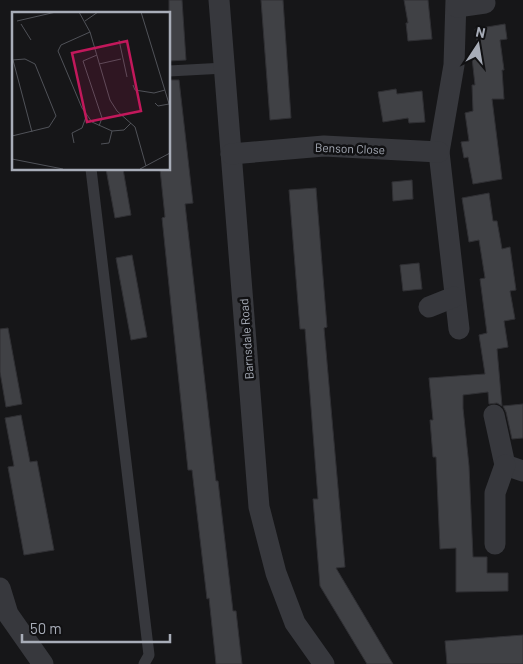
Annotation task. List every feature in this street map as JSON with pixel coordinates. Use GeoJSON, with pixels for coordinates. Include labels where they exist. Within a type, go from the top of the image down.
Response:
{"type":"FeatureCollection","features":[{"type":"Feature","properties":{"kind":"street","name":"Barnsdale Road"},"geometry":{"type":"LineString","coordinates":[[219,0],[259,507],[276,573],[296,623],[324,664]]}},
{"type":"Feature","properties":{"kind":"street"},"geometry":{"type":"LineString","coordinates":[[459,329],[439,152],[454,65],[457,3],[485,3]]}},
{"type":"Feature","properties":{"kind":"street","name":"Benson Close"},"geometry":{"type":"LineString","coordinates":[[231,154],[324,146],[439,152]]}},
{"type":"Feature","properties":{"kind":"street"},"geometry":{"type":"LineString","coordinates":[[429,306],[454,297]]}},
{"type":"Feature","properties":{"kind":"street"},"geometry":{"type":"LineString","coordinates":[[494,415],[514,468],[495,493],[495,544]]}},
{"type":"Feature","properties":{"kind":"street"},"geometry":{"type":"LineString","coordinates":[[0,588],[4,620],[43,664]]}},
{"type":"Feature","properties":{"kind":"lane"},"geometry":{"type":"LineString","coordinates":[[170,71],[225,68]]}},
{"type":"Feature","properties":{"kind":"lane"},"geometry":{"type":"LineString","coordinates":[[91,170],[149,655],[144,664]]}},
{"type":"Feature","properties":{"kind":"building"},"geometry":{"type":"Polygon","coordinates":[[[169,0],[182,0],[186,60],[170,61],[169,0]]]}},
{"type":"Feature","properties":{"kind":"building"},"geometry":{"type":"Polygon","coordinates":[[[261,0],[283,0],[291,118],[270,120],[261,0]]]}},
{"type":"Feature","properties":{"kind":"building"},"geometry":{"type":"Polygon","coordinates":[[[404,0],[428,0],[432,39],[408,41],[406,23],[408,23],[404,0]]]}},
{"type":"Feature","properties":{"kind":"building"},"geometry":{"type":"Polygon","coordinates":[[[505,24],[507,39],[500,40],[504,70],[502,70],[504,99],[492,99],[502,179],[473,184],[468,157],[464,158],[461,142],[469,141],[465,113],[473,111],[472,85],[475,85],[472,58],[480,57],[475,29],[505,24]]]}},
{"type":"Feature","properties":{"kind":"building"},"geometry":{"type":"Polygon","coordinates":[[[170,80],[179,80],[193,203],[185,204],[216,481],[218,481],[233,611],[236,611],[242,664],[216,664],[192,470],[188,470],[162,218],[165,217],[160,170],[170,170],[170,80]]]}},
{"type":"Feature","properties":{"kind":"building"},"geometry":{"type":"Polygon","coordinates":[[[396,89],[397,94],[422,91],[425,122],[409,123],[408,118],[383,122],[378,92],[396,89]]]}},
{"type":"Feature","properties":{"kind":"building"},"geometry":{"type":"Polygon","coordinates":[[[106,170],[123,170],[131,215],[115,218],[106,170]]]}},
{"type":"Feature","properties":{"kind":"building"},"geometry":{"type":"Polygon","coordinates":[[[412,180],[413,199],[393,201],[392,182],[412,180]]]}},
{"type":"Feature","properties":{"kind":"building"},"geometry":{"type":"Polygon","coordinates":[[[316,188],[327,327],[324,328],[345,567],[336,568],[393,664],[367,664],[320,586],[313,499],[318,499],[305,329],[300,329],[289,190],[316,188]]]}},
{"type":"Feature","properties":{"kind":"building"},"geometry":{"type":"Polygon","coordinates":[[[489,193],[493,221],[497,221],[502,249],[510,247],[516,290],[510,291],[515,319],[504,321],[508,347],[497,349],[502,406],[497,403],[489,404],[488,392],[463,395],[463,408],[469,466],[473,557],[487,557],[487,573],[508,573],[508,591],[456,592],[456,548],[440,549],[436,457],[433,457],[430,420],[433,420],[429,378],[485,374],[479,335],[487,333],[480,279],[485,278],[479,240],[469,242],[462,198],[489,193]]]}},
{"type":"Feature","properties":{"kind":"building"},"geometry":{"type":"Polygon","coordinates":[[[132,255],[147,337],[131,340],[116,258],[132,255]]]}},
{"type":"Feature","properties":{"kind":"building"},"geometry":{"type":"Polygon","coordinates":[[[419,263],[422,289],[403,291],[400,265],[419,263]]]}},
{"type":"Feature","properties":{"kind":"building"},"geometry":{"type":"Polygon","coordinates":[[[8,328],[22,404],[6,407],[0,372],[0,329],[8,328]]]}},
{"type":"Feature","properties":{"kind":"building"},"geometry":{"type":"Polygon","coordinates":[[[523,404],[523,438],[512,439],[503,406],[523,404]]]}},
{"type":"Feature","properties":{"kind":"building"},"geometry":{"type":"Polygon","coordinates":[[[21,415],[30,462],[37,461],[54,550],[24,555],[8,467],[14,466],[5,418],[21,415]]]}},
{"type":"Feature","properties":{"kind":"building"},"geometry":{"type":"Polygon","coordinates":[[[523,635],[523,664],[447,664],[445,641],[523,635]]]}}]}
